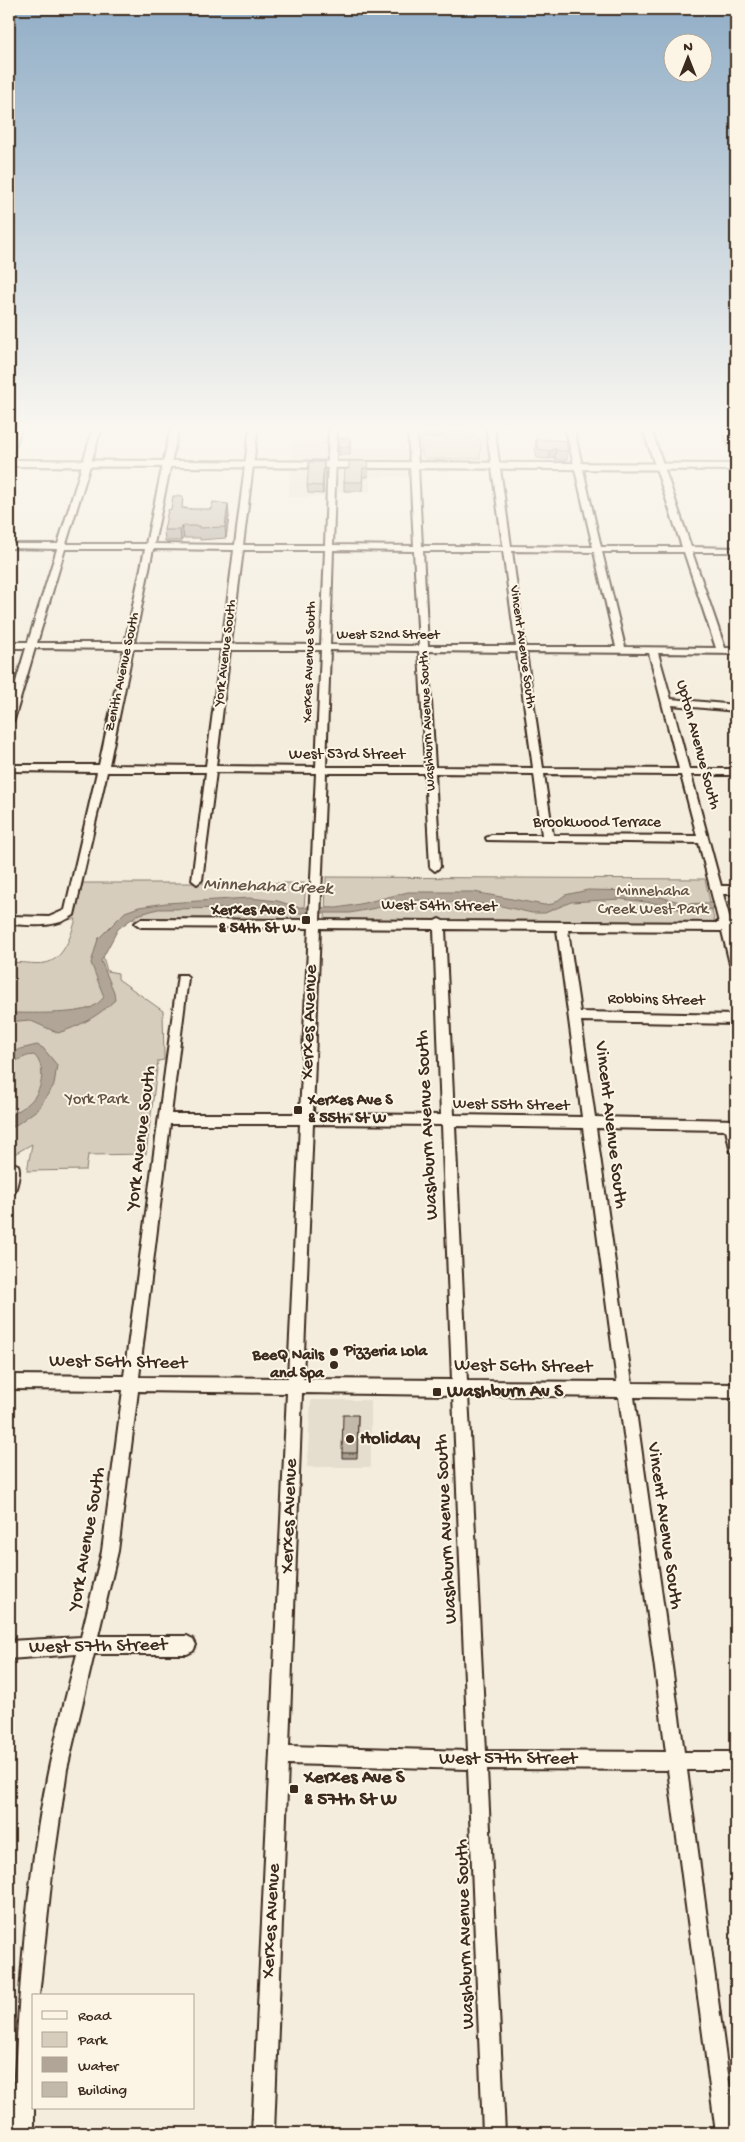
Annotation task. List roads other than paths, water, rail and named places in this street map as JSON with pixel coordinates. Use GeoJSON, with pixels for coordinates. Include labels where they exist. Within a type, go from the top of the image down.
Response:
{"type":"FeatureCollection","features":[{"type":"Feature","properties":{"kind":"street"},"geometry":{"type":"LineString","coordinates":[[9,720],[68,526]]}},
{"type":"Feature","properties":{"kind":"street","name":"Zenith Avenue South"},"geometry":{"type":"LineString","coordinates":[[9,920],[56,920],[70,912],[155,526]]}},
{"type":"Feature","properties":{"kind":"street","name":"York Avenue South"},"geometry":{"type":"LineString","coordinates":[[197,880],[242,526]]}},
{"type":"Feature","properties":{"kind":"street","name":"Xerxes Avenue South"},"geometry":{"type":"LineString","coordinates":[[314,899],[321,769],[329,526]]}},
{"type":"Feature","properties":{"kind":"street","name":"Washburn Avenue South"},"geometry":{"type":"LineString","coordinates":[[417,526],[435,867]]}},
{"type":"Feature","properties":{"kind":"street","name":"Vincent Avenue South"},"geometry":{"type":"LineString","coordinates":[[504,526],[548,839]]}},
{"type":"Feature","properties":{"kind":"street"},"geometry":{"type":"LineString","coordinates":[[592,526],[621,650]]}},
{"type":"Feature","properties":{"kind":"street"},"geometry":{"type":"LineString","coordinates":[[678,526],[721,651]]}},
{"type":"Feature","properties":{"kind":"street"},"geometry":{"type":"LineString","coordinates":[[9,546],[736,550]]}},
{"type":"Feature","properties":{"kind":"street","name":"West 52nd Street"},"geometry":{"type":"LineString","coordinates":[[9,645],[736,651]]}},
{"type":"Feature","properties":{"kind":"street","name":"Upton Avenue South"},"geometry":{"type":"LineString","coordinates":[[653,650],[718,894],[724,914],[732,927],[736,964]]}},
{"type":"Feature","properties":{"kind":"street"},"geometry":{"type":"LineString","coordinates":[[667,702],[736,708]]}},
{"type":"Feature","properties":{"kind":"street","name":"West 53rd Street"},"geometry":{"type":"LineString","coordinates":[[9,768],[736,772]]}},
{"type":"Feature","properties":{"kind":"street","name":"Brookwood Terrace"},"geometry":{"type":"LineString","coordinates":[[491,838],[704,840]]}},
{"type":"Feature","properties":{"kind":"street"},"geometry":{"type":"LineString","coordinates":[[718,894],[736,890]]}},
{"type":"Feature","properties":{"kind":"street","name":"Xerxes Avenue"},"geometry":{"type":"LineString","coordinates":[[263,2133],[314,899]]}},
{"type":"Feature","properties":{"kind":"street","name":"West 54th Street"},"geometry":{"type":"LineString","coordinates":[[141,923],[314,918],[439,924],[732,927]]}},
{"type":"Feature","properties":{"kind":"street","name":"Washburn Avenue South"},"geometry":{"type":"LineString","coordinates":[[439,924],[494,2133]]}},
{"type":"Feature","properties":{"kind":"street","name":"Vincent Avenue South"},"geometry":{"type":"LineString","coordinates":[[562,925],[727,2133]]}},
{"type":"Feature","properties":{"kind":"street","name":"York Avenue South"},"geometry":{"type":"LineString","coordinates":[[23,2133],[30,1989],[42,1874],[58,1770],[110,1551],[182,978]]}},
{"type":"Feature","properties":{"kind":"street","name":"Robbins Street"},"geometry":{"type":"LineString","coordinates":[[575,1016],[736,1019]]}},
{"type":"Feature","properties":{"kind":"street","name":"West 55th Street"},"geometry":{"type":"LineString","coordinates":[[165,1119],[734,1125]]}},
{"type":"Feature","properties":{"kind":"street"},"geometry":{"type":"LineString","coordinates":[[734,1125],[736,1148]]}},
{"type":"Feature","properties":{"kind":"street"},"geometry":{"type":"LineString","coordinates":[[9,1189],[13,1169]]}},
{"type":"Feature","properties":{"kind":"street","name":"West 56th Street"},"geometry":{"type":"LineString","coordinates":[[9,1382],[626,1388],[736,1391]]}},
{"type":"Feature","properties":{"kind":"street","name":"West 57th Street"},"geometry":{"type":"LineString","coordinates":[[9,1650],[88,1645],[187,1646]]}},
{"type":"Feature","properties":{"kind":"street","name":"West 57th Street"},"geometry":{"type":"LineString","coordinates":[[280,1755],[478,1760],[736,1761]]}},
{"type":"Feature","properties":{"kind":"water"},"geometry":{"type":"Polygon","coordinates":[[[588,890],[636,891],[688,904],[736,901],[736,910],[705,909],[686,911],[654,903],[621,899],[571,902],[545,913],[532,913],[497,905],[417,900],[350,913],[294,913],[258,908],[158,909],[137,915],[118,929],[101,961],[114,992],[115,1000],[102,1011],[81,1024],[58,1033],[29,1020],[9,1022],[9,1013],[52,1013],[84,1010],[100,1001],[104,997],[91,963],[98,939],[125,912],[139,907],[166,903],[249,898],[278,901],[296,907],[337,908],[408,892],[474,892],[544,905],[553,904],[565,895],[588,890]]]}},
{"type":"Feature","properties":{"kind":"water"},"geometry":{"type":"Polygon","coordinates":[[[37,1045],[43,1048],[57,1065],[54,1085],[38,1109],[9,1130],[9,1117],[24,1107],[36,1095],[41,1083],[42,1071],[34,1055],[9,1064],[9,1054],[37,1045]]]}},
{"type":"Feature","properties":{"kind":"place","name":"Xerxes Ave S & 54th St W"},"geometry":{"type":"Point","coordinates":[306,920]}},
{"type":"Feature","properties":{"kind":"place","name":"Xerxes Ave S & 55th St W"},"geometry":{"type":"Point","coordinates":[298,1110]}},
{"type":"Feature","properties":{"kind":"place","name":"Pizzeria Lola"},"geometry":{"type":"Point","coordinates":[334,1352]}},
{"type":"Feature","properties":{"kind":"place","name":"BeeQ Nails and Spa"},"geometry":{"type":"Point","coordinates":[334,1365]}},
{"type":"Feature","properties":{"kind":"place","name":"Washburn Av S"},"geometry":{"type":"Point","coordinates":[437,1392]}},
{"type":"Feature","properties":{"kind":"place","name":"Holiday"},"geometry":{"type":"Point","coordinates":[350,1439]}},
{"type":"Feature","properties":{"kind":"place","name":"Xerxes Ave S & 57th St W"},"geometry":{"type":"Point","coordinates":[294,1789]}},
{"type":"Feature","properties":{"kind":"water label","name":"Minnehaha Creek"},"geometry":{"type":"Point","coordinates":[268,887]}},
{"type":"Feature","properties":{"kind":"park label","name":"Minnehaha Creek West Park"},"geometry":{"type":"Point","coordinates":[653,901]}},
{"type":"Feature","properties":{"kind":"park label","name":"York Park"},"geometry":{"type":"Point","coordinates":[97,1100]}}]}
